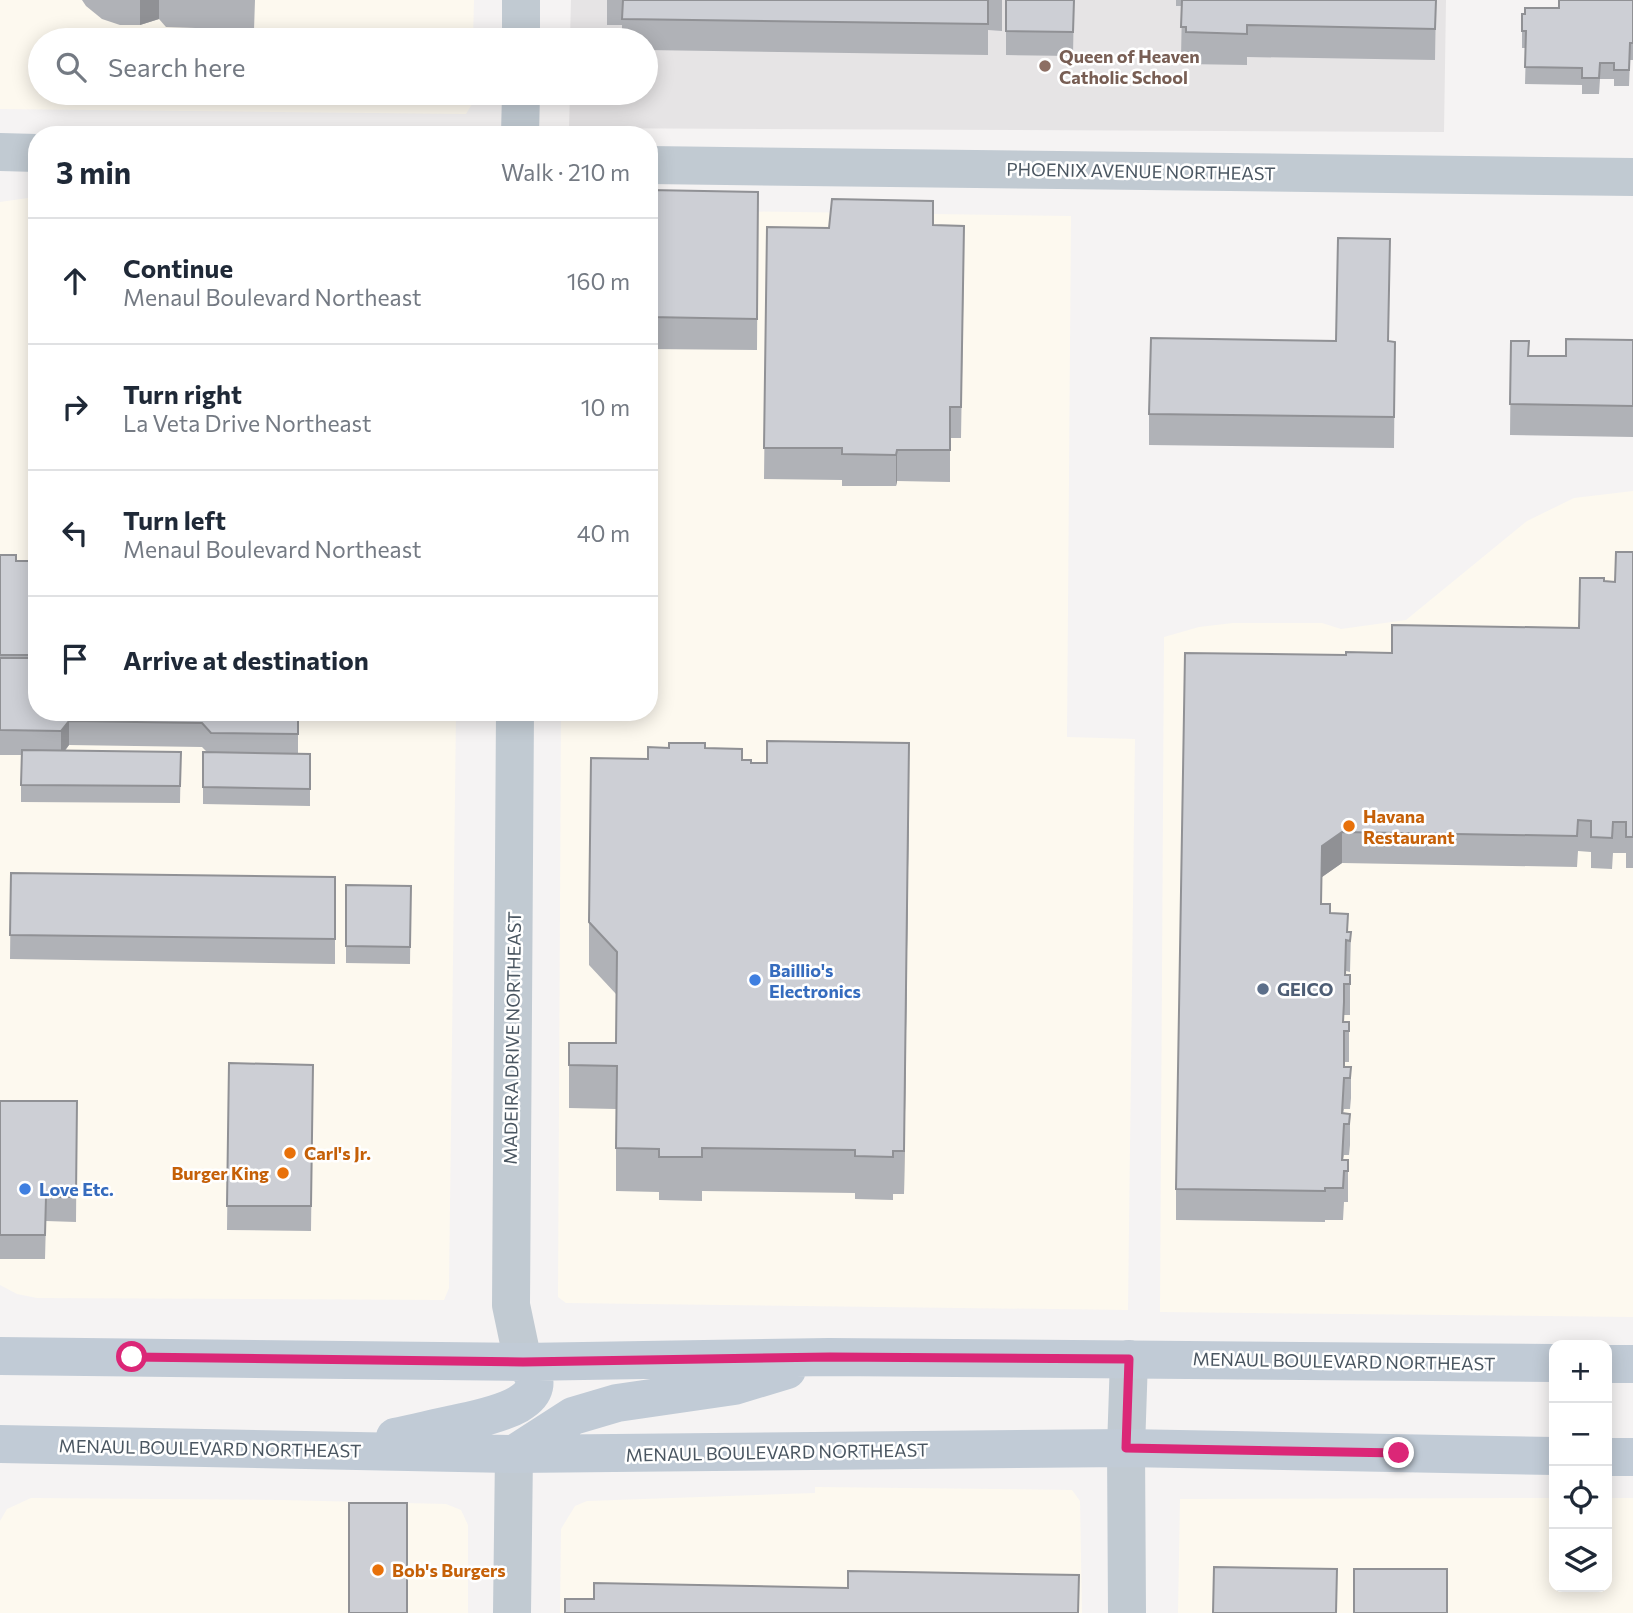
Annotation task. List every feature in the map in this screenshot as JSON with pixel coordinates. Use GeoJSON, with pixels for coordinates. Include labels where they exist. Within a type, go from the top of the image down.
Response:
{"type":"FeatureCollection","features":[{"type":"Feature","properties":{"kind":"main road","name":"MENAUL BOULEVARD NORTHEAST"},"geometry":{"type":"LineString","coordinates":[[0,1356],[523,1362],[830,1357],[1549,1363]]}},
{"type":"Feature","properties":{"kind":"main road"},"geometry":{"type":"LineString","coordinates":[[514,1454],[573,1416],[617,1403],[734,1387],[830,1357]]}},
{"type":"Feature","properties":{"kind":"main road"},"geometry":{"type":"LineString","coordinates":[[342,1450],[502,1412],[521,1403],[530,1395],[534,1384],[532,1371],[523,1362]]}},
{"type":"Feature","properties":{"kind":"main road"},"geometry":{"type":"LineString","coordinates":[[1612,1364],[1633,1364]]}},
{"type":"Feature","properties":{"kind":"main road","name":"MENAUL BOULEVARD NORTHEAST"},"geometry":{"type":"LineString","coordinates":[[0,1444],[514,1454],[1126,1448],[1549,1456]]}},
{"type":"Feature","properties":{"kind":"main road"},"geometry":{"type":"LineString","coordinates":[[1612,1457],[1633,1457]]}},
{"type":"Feature","properties":{"kind":"street"},"geometry":{"type":"LineString","coordinates":[[521,0],[521,28]]}},
{"type":"Feature","properties":{"kind":"street"},"geometry":{"type":"LineString","coordinates":[[520,126],[521,105]]}},
{"type":"Feature","properties":{"kind":"street"},"geometry":{"type":"LineString","coordinates":[[0,152],[28,153]]}},
{"type":"Feature","properties":{"kind":"street","name":"PHOENIX AVENUE NORTHEAST"},"geometry":{"type":"LineString","coordinates":[[658,165],[1633,177]]}},
{"type":"Feature","properties":{"kind":"street","name":"MADEIRA DRIVE NORTHEAST"},"geometry":{"type":"LineString","coordinates":[[515,721],[510,1306],[523,1362]]}},
{"type":"Feature","properties":{"kind":"street"},"geometry":{"type":"LineString","coordinates":[[1127,1613],[1126,1448],[1129,1359]]}},
{"type":"Feature","properties":{"kind":"street"},"geometry":{"type":"LineString","coordinates":[[512,1613],[514,1454]]}},
{"type":"Feature","properties":{"kind":"shaded area"},"geometry":{"type":"Polygon","coordinates":[[[0,0],[474,0],[473,28],[28,28],[28,105],[471,105],[466,114],[0,109],[0,0]]]}},
{"type":"Feature","properties":{"kind":"shaded area","name":"Queen of Heaven Catholic School"},"geometry":{"type":"Polygon","coordinates":[[[571,0],[1446,0],[1444,132],[569,126],[570,105],[658,105],[658,28],[570,28],[571,0]]]}},
{"type":"Feature","properties":{"kind":"shaded area"},"geometry":{"type":"Polygon","coordinates":[[[28,198],[28,721],[456,721],[449,1288],[444,1300],[37,1298],[17,1294],[0,1285],[0,202],[28,198]]]}},
{"type":"Feature","properties":{"kind":"shaded area"},"geometry":{"type":"Polygon","coordinates":[[[658,210],[1071,216],[1067,737],[1135,739],[1128,1310],[566,1303],[558,1297],[561,721],[658,721],[658,210]]]}},
{"type":"Feature","properties":{"kind":"shaded area"},"geometry":{"type":"Polygon","coordinates":[[[1633,491],[1633,1317],[1160,1312],[1164,637],[1199,627],[1233,623],[1322,623],[1341,629],[1406,620],[1527,521],[1574,498],[1633,491]]]}},
{"type":"Feature","properties":{"kind":"shaded area"},"geometry":{"type":"Polygon","coordinates":[[[815,1487],[1072,1490],[1080,1501],[1082,1613],[560,1613],[561,1529],[575,1506],[587,1501],[815,1493],[815,1487]]]}},
{"type":"Feature","properties":{"kind":"shaded area"},"geometry":{"type":"Polygon","coordinates":[[[31,1498],[446,1504],[461,1510],[468,1525],[468,1613],[0,1613],[0,1521],[7,1509],[31,1498]]]}},
{"type":"Feature","properties":{"kind":"shaded area"},"geometry":{"type":"Polygon","coordinates":[[[1549,1498],[1549,1592],[1612,1592],[1612,1498],[1633,1498],[1633,1613],[1178,1613],[1180,1499],[1549,1498]]]}},
{"type":"Feature","properties":{"kind":"building"},"geometry":{"type":"Polygon","coordinates":[[[623,0],[988,0],[988,24],[622,19],[623,0]]]}},
{"type":"Feature","properties":{"kind":"building"},"geometry":{"type":"Polygon","coordinates":[[[1006,0],[1074,0],[1073,32],[1006,31],[1006,0]]]}},
{"type":"Feature","properties":{"kind":"building"},"geometry":{"type":"Polygon","coordinates":[[[1182,0],[1436,0],[1435,29],[1247,25],[1247,34],[1186,32],[1186,27],[1181,27],[1182,0]]]}},
{"type":"Feature","properties":{"kind":"building"},"geometry":{"type":"Polygon","coordinates":[[[1559,0],[1633,0],[1633,43],[1630,43],[1629,70],[1614,70],[1614,63],[1600,63],[1599,78],[1582,78],[1582,68],[1525,67],[1526,31],[1522,31],[1522,14],[1525,14],[1525,8],[1559,8],[1559,0]]]}},
{"type":"Feature","properties":{"kind":"building"},"geometry":{"type":"Polygon","coordinates":[[[658,190],[758,192],[757,319],[658,317],[658,190]]]}},
{"type":"Feature","properties":{"kind":"building"},"geometry":{"type":"Polygon","coordinates":[[[832,199],[933,201],[933,225],[964,226],[961,407],[950,407],[950,450],[897,450],[896,455],[842,454],[842,448],[764,448],[767,227],[829,228],[832,199]]]}},
{"type":"Feature","properties":{"kind":"building"},"geometry":{"type":"Polygon","coordinates":[[[1338,238],[1390,239],[1388,341],[1395,342],[1394,417],[1149,414],[1151,338],[1336,341],[1338,238]]]}},
{"type":"Feature","properties":{"kind":"building"},"geometry":{"type":"Polygon","coordinates":[[[1566,339],[1633,340],[1633,406],[1510,404],[1511,341],[1529,341],[1528,356],[1566,356],[1566,339]]]}},
{"type":"Feature","properties":{"kind":"building"},"geometry":{"type":"Polygon","coordinates":[[[1616,552],[1633,552],[1633,837],[1626,837],[1626,822],[1613,822],[1612,838],[1591,837],[1591,821],[1578,820],[1577,836],[1342,832],[1322,846],[1321,904],[1330,904],[1330,913],[1348,914],[1347,932],[1351,932],[1350,941],[1346,940],[1345,975],[1350,975],[1350,984],[1344,984],[1343,1022],[1349,1022],[1349,1031],[1344,1031],[1344,1067],[1351,1067],[1350,1078],[1344,1078],[1342,1113],[1350,1114],[1349,1124],[1344,1124],[1342,1160],[1348,1160],[1348,1171],[1344,1171],[1343,1188],[1325,1188],[1325,1191],[1176,1189],[1185,653],[1392,653],[1392,625],[1579,628],[1580,578],[1604,578],[1604,581],[1615,582],[1616,552]]]}},
{"type":"Feature","properties":{"kind":"building"},"geometry":{"type":"Polygon","coordinates":[[[0,555],[16,555],[16,561],[28,561],[28,655],[0,655],[0,555]]]}},
{"type":"Feature","properties":{"kind":"building"},"geometry":{"type":"Polygon","coordinates":[[[0,658],[28,658],[28,721],[69,721],[61,731],[0,730],[0,658]]]}},
{"type":"Feature","properties":{"kind":"building"},"geometry":{"type":"Polygon","coordinates":[[[69,721],[298,721],[298,734],[211,733],[202,723],[69,721]]]}},
{"type":"Feature","properties":{"kind":"building","name":"Baillio's Electronics"},"geometry":{"type":"Polygon","coordinates":[[[767,741],[909,743],[904,1151],[893,1151],[893,1157],[855,1156],[855,1150],[702,1148],[702,1157],[659,1157],[659,1149],[616,1148],[617,1066],[569,1065],[569,1043],[616,1043],[617,952],[589,922],[591,758],[648,759],[648,747],[669,748],[669,743],[705,743],[705,748],[742,749],[742,760],[767,763],[767,741]]]}},
{"type":"Feature","properties":{"kind":"building"},"geometry":{"type":"Polygon","coordinates":[[[22,750],[181,752],[180,786],[21,785],[22,750]]]}},
{"type":"Feature","properties":{"kind":"building"},"geometry":{"type":"Polygon","coordinates":[[[203,752],[310,754],[310,789],[203,787],[203,752]]]}},
{"type":"Feature","properties":{"kind":"building"},"geometry":{"type":"Polygon","coordinates":[[[11,873],[335,877],[335,939],[10,935],[11,873]]]}},
{"type":"Feature","properties":{"kind":"building"},"geometry":{"type":"Polygon","coordinates":[[[346,885],[411,886],[410,947],[346,946],[346,885]]]}},
{"type":"Feature","properties":{"kind":"building"},"geometry":{"type":"Polygon","coordinates":[[[229,1063],[313,1065],[311,1206],[227,1206],[229,1063]]]}},
{"type":"Feature","properties":{"kind":"building"},"geometry":{"type":"Polygon","coordinates":[[[0,1101],[77,1101],[76,1197],[46,1197],[45,1235],[0,1235],[0,1101]]]}},
{"type":"Feature","properties":{"kind":"building","name":"Bob's Burgers"},"geometry":{"type":"Polygon","coordinates":[[[349,1503],[407,1503],[407,1613],[349,1613],[349,1503]]]}},
{"type":"Feature","properties":{"kind":"building"},"geometry":{"type":"Polygon","coordinates":[[[1214,1567],[1337,1569],[1336,1613],[1213,1613],[1214,1567]]]}},
{"type":"Feature","properties":{"kind":"building"},"geometry":{"type":"Polygon","coordinates":[[[1354,1569],[1447,1569],[1447,1613],[1354,1613],[1354,1569]]]}},
{"type":"Feature","properties":{"kind":"building"},"geometry":{"type":"Polygon","coordinates":[[[848,1571],[1079,1575],[1078,1613],[565,1613],[565,1599],[594,1599],[594,1583],[848,1588],[848,1571]]]}},
{"type":"Feature","properties":{"kind":"place","name":"Queen of Heaven Catholic School"},"geometry":{"type":"Point","coordinates":[1045,66]}},
{"type":"Feature","properties":{"kind":"place","name":"Havana Restaurant"},"geometry":{"type":"Point","coordinates":[1349,826]}},
{"type":"Feature","properties":{"kind":"place","name":"Baillio's Electronics"},"geometry":{"type":"Point","coordinates":[755,980]}},
{"type":"Feature","properties":{"kind":"place","name":"GEICO"},"geometry":{"type":"Point","coordinates":[1263,989]}},
{"type":"Feature","properties":{"kind":"place","name":"Carl's Jr."},"geometry":{"type":"Point","coordinates":[290,1153]}},
{"type":"Feature","properties":{"kind":"place","name":"Burger King"},"geometry":{"type":"Point","coordinates":[283,1173]}},
{"type":"Feature","properties":{"kind":"place","name":"Love Etc."},"geometry":{"type":"Point","coordinates":[25,1189]}},
{"type":"Feature","properties":{"kind":"place","name":"Bob's Burgers"},"geometry":{"type":"Point","coordinates":[378,1570]}},
{"type":"Feature","properties":{"kind":"route"},"geometry":{"type":"LineString","coordinates":[[132,1357],[523,1362],[830,1357],[1129,1359],[1126,1448],[1399,1453]]}}]}
